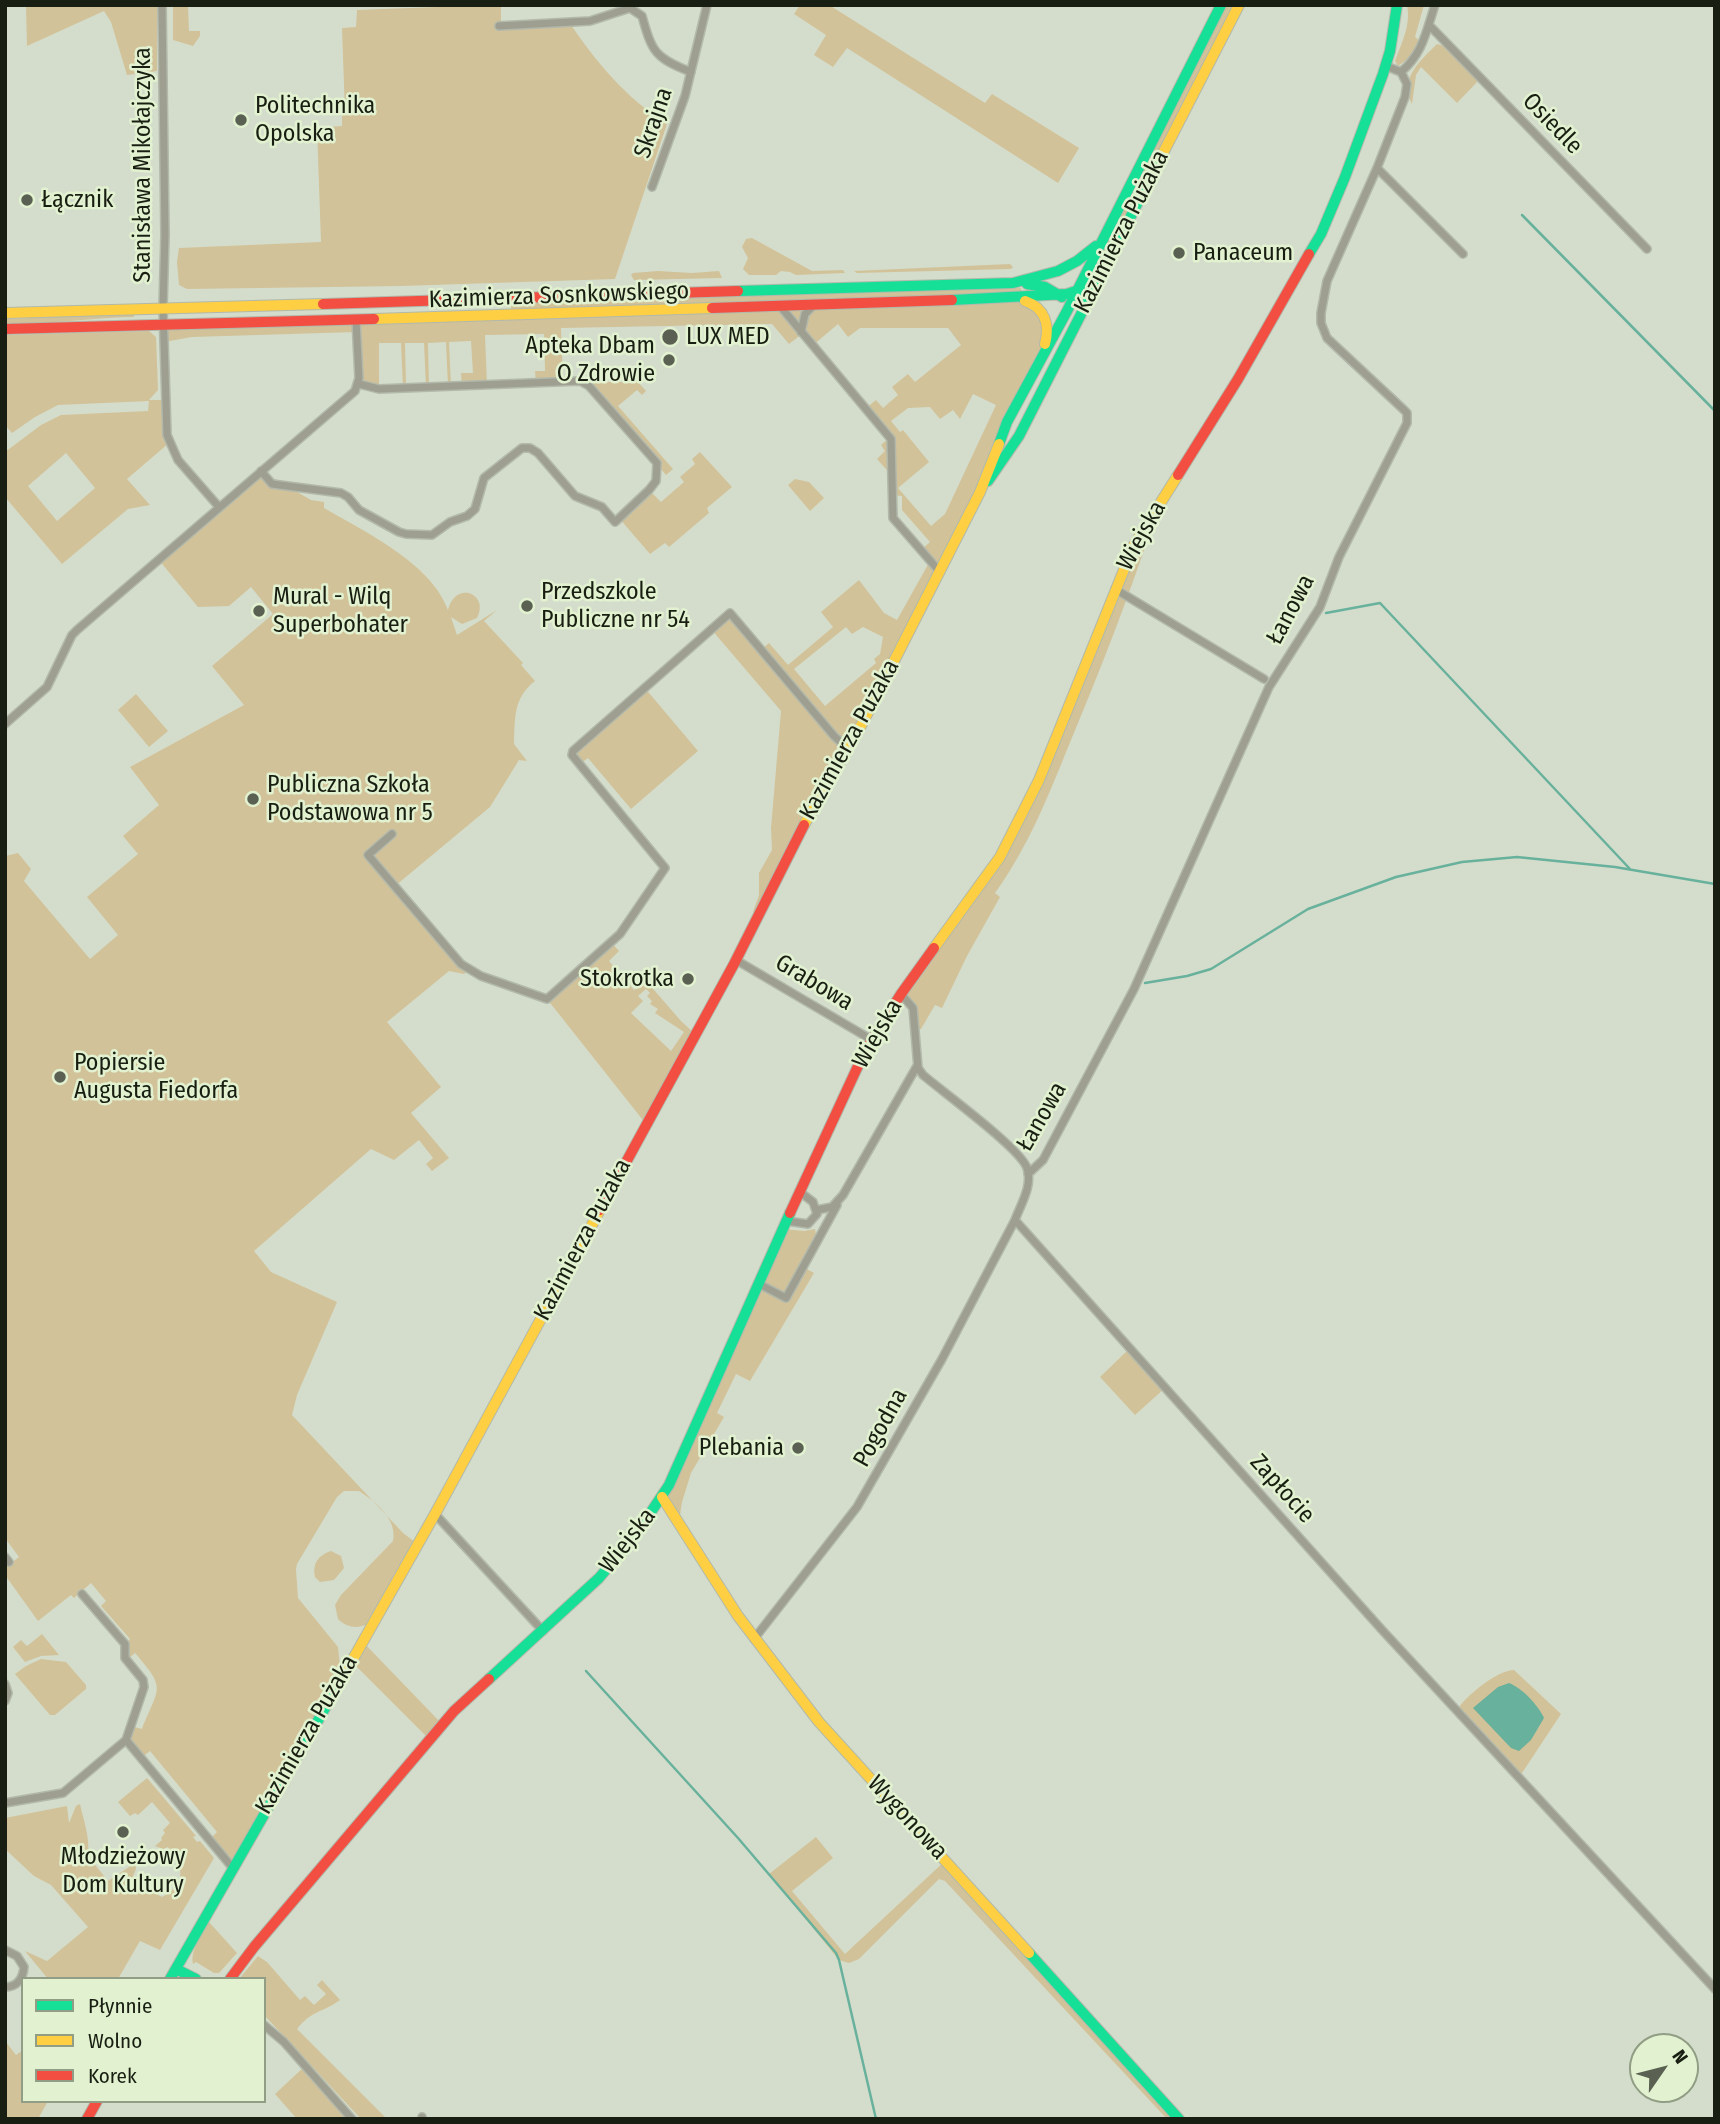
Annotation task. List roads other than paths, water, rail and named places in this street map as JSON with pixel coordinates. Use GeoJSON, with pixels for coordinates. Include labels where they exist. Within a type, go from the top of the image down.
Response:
{"type":"FeatureCollection","features":[{"type":"Feature","properties":{"kind":"street","name":"Stanisława Mikołajczyka"},"geometry":{"type":"LineString","coordinates":[[162,5],[165,235],[163,324],[169,443],[178,460],[219,507]]}},
{"type":"Feature","properties":{"kind":"street","name":"Skrajna"},"geometry":{"type":"LineString","coordinates":[[652,187],[682,108],[707,5]]}},
{"type":"Feature","properties":{"kind":"street","name":"Kazimierza Pużaka"},"geometry":{"type":"LineString","coordinates":[[171,1977],[435,1514],[736,960],[802,828],[940,572],[980,492],[1007,422],[1069,308],[1221,5]]}},
{"type":"Feature","properties":{"kind":"street","name":"Kazimierza Pużaka"},"geometry":{"type":"LineString","coordinates":[[980,492],[1019,436],[1239,5]]}},
{"type":"Feature","properties":{"kind":"street","name":"Wiejska"},"geometry":{"type":"LineString","coordinates":[[232,1977],[429,1739],[472,1693],[599,1578],[638,1533],[662,1497],[681,1462],[800,1192],[872,1040],[901,995],[992,871],[1043,769],[1134,545],[1238,379],[1321,234],[1386,66],[1398,5]]}},
{"type":"Feature","properties":{"kind":"street"},"geometry":{"type":"LineString","coordinates":[[1386,66],[1401,72],[1419,53],[1435,5]]}},
{"type":"Feature","properties":{"kind":"street","name":"Skrajna"},"geometry":{"type":"LineString","coordinates":[[499,26],[590,21],[630,8],[642,16],[655,52],[691,72]]}},
{"type":"Feature","properties":{"kind":"street","name":"Osiedle"},"geometry":{"type":"LineString","coordinates":[[1429,25],[1647,249]]}},
{"type":"Feature","properties":{"kind":"street","name":"Łanowa"},"geometry":{"type":"LineString","coordinates":[[1028,1174],[1043,1160],[1134,989],[1269,687],[1320,607],[1333,569],[1407,424],[1408,418],[1403,409],[1327,338],[1321,323],[1327,281],[1405,97],[1406,84],[1401,72]]}},
{"type":"Feature","properties":{"kind":"street"},"geometry":{"type":"LineString","coordinates":[[1377,168],[1463,254]]}},
{"type":"Feature","properties":{"kind":"street","name":"Kazimierza Sosnkowskiego"},"geometry":{"type":"LineString","coordinates":[[5,313],[1013,283],[1062,270],[1082,259],[1102,241]]}},
{"type":"Feature","properties":{"kind":"street","name":"Kazimierza Sosnkowskiego"},"geometry":{"type":"LineString","coordinates":[[5,329],[1011,299],[1076,293],[1094,283],[1101,275]]}},
{"type":"Feature","properties":{"kind":"street"},"geometry":{"type":"LineString","coordinates":[[1013,283],[1045,287],[1062,296],[1072,321],[1067,339]]}},
{"type":"Feature","properties":{"kind":"street"},"geometry":{"type":"LineString","coordinates":[[1011,299],[1033,303],[1046,319],[1048,334],[1040,359]]}},
{"type":"Feature","properties":{"kind":"street"},"geometry":{"type":"LineString","coordinates":[[801,332],[805,314],[813,305]]}},
{"type":"Feature","properties":{"kind":"street"},"geometry":{"type":"LineString","coordinates":[[780,306],[891,439],[893,518],[940,572]]}},
{"type":"Feature","properties":{"kind":"street"},"geometry":{"type":"LineString","coordinates":[[5,724],[47,687],[77,630],[355,391],[359,384],[356,320]]}},
{"type":"Feature","properties":{"kind":"street"},"geometry":{"type":"LineString","coordinates":[[261,471],[272,484],[345,495],[359,510],[393,528],[406,534],[423,535],[432,535],[450,522],[471,513],[479,503],[480,486],[484,478],[522,448],[530,448],[538,453],[575,496],[602,507],[615,522],[656,481],[657,463],[589,386],[580,381],[379,389],[359,384]]}},
{"type":"Feature","properties":{"kind":"street"},"geometry":{"type":"LineString","coordinates":[[1115,589],[1264,679]]}},
{"type":"Feature","properties":{"kind":"street"},"geometry":{"type":"LineString","coordinates":[[392,834],[368,855],[461,964],[481,976],[547,999],[620,934],[665,868],[572,755],[573,751],[730,613],[847,748]]}},
{"type":"Feature","properties":{"kind":"street","name":"Grabowa"},"geometry":{"type":"LineString","coordinates":[[736,960],[872,1040]]}},
{"type":"Feature","properties":{"kind":"street"},"geometry":{"type":"LineString","coordinates":[[901,995],[913,1008],[917,1066],[923,1075],[1023,1160],[1028,1174],[1027,1191],[1015,1220]]}},
{"type":"Feature","properties":{"kind":"street"},"geometry":{"type":"LineString","coordinates":[[759,1284],[786,1298],[917,1066]]}},
{"type":"Feature","properties":{"kind":"street"},"geometry":{"type":"LineString","coordinates":[[787,1221],[803,1224],[812,1222],[817,1214],[813,1202],[800,1192]]}},
{"type":"Feature","properties":{"kind":"street"},"geometry":{"type":"LineString","coordinates":[[817,1210],[832,1207],[843,1195]]}},
{"type":"Feature","properties":{"kind":"street","name":"Pogodna"},"geometry":{"type":"LineString","coordinates":[[754,1639],[857,1507],[935,1370],[1015,1220]]}},
{"type":"Feature","properties":{"kind":"street","name":"Zapłocie"},"geometry":{"type":"LineString","coordinates":[[1015,1220],[1383,1631],[1715,1989]]}},
{"type":"Feature","properties":{"kind":"street"},"geometry":{"type":"LineString","coordinates":[[812,1222],[817,1241]]}},
{"type":"Feature","properties":{"kind":"street","name":"Wygonowa"},"geometry":{"type":"LineString","coordinates":[[662,1497],[754,1639],[839,1746],[1179,2119]]}},
{"type":"Feature","properties":{"kind":"street"},"geometry":{"type":"LineString","coordinates":[[435,1514],[543,1631]]}},
{"type":"Feature","properties":{"kind":"street"},"geometry":{"type":"LineString","coordinates":[[5,1803],[63,1793],[126,1740],[144,1684],[125,1658],[125,1644],[82,1594]]}},
{"type":"Feature","properties":{"kind":"street"},"geometry":{"type":"LineString","coordinates":[[5,1684],[8,1693],[5,1701]]}},
{"type":"Feature","properties":{"kind":"street"},"geometry":{"type":"LineString","coordinates":[[126,1740],[232,1867]]}},
{"type":"Feature","properties":{"kind":"street"},"geometry":{"type":"LineString","coordinates":[[5,1950],[19,1958],[24,1968],[21,1977]]}},
{"type":"Feature","properties":{"kind":"street"},"geometry":{"type":"LineString","coordinates":[[176,1969],[192,1977]]}},
{"type":"Feature","properties":{"kind":"street"},"geometry":{"type":"LineString","coordinates":[[5,1987],[13,1986],[21,1978]]}},
{"type":"Feature","properties":{"kind":"street"},"geometry":{"type":"LineString","coordinates":[[266,2027],[284,2042],[352,2119]]}},
{"type":"Feature","properties":{"kind":"street"},"geometry":{"type":"LineString","coordinates":[[87,2119],[96,2103]]}},
{"type":"Feature","properties":{"kind":"water"},"geometry":{"type":"Polygon","coordinates":[[[1509,1683],[1529,1698],[1544,1718],[1531,1740],[1519,1751],[1511,1748],[1473,1708],[1498,1687],[1509,1683]]]}},
{"type":"Feature","properties":{"kind":"waterway"},"geometry":{"type":"LineString","coordinates":[[1522,215],[1715,411]]}},
{"type":"Feature","properties":{"kind":"waterway"},"geometry":{"type":"LineString","coordinates":[[1326,613],[1380,603],[1630,869]]}},
{"type":"Feature","properties":{"kind":"waterway"},"geometry":{"type":"LineString","coordinates":[[1145,983],[1211,969],[1308,909],[1396,877],[1462,862],[1517,857],[1615,867],[1715,884]]}},
{"type":"Feature","properties":{"kind":"waterway"},"geometry":{"type":"LineString","coordinates":[[586,1671],[738,1838],[836,1953],[876,2119]]}},
{"type":"Feature","properties":{"kind":"place","name":"Politechnika Opolska"},"geometry":{"type":"Point","coordinates":[241,120]}},
{"type":"Feature","properties":{"kind":"place","name":"Łącznik"},"geometry":{"type":"Point","coordinates":[27,200]}},
{"type":"Feature","properties":{"kind":"place","name":"Panaceum"},"geometry":{"type":"Point","coordinates":[1179,253]}},
{"type":"Feature","properties":{"kind":"place","name":"LUX MED"},"geometry":{"type":"Point","coordinates":[670,337]}},
{"type":"Feature","properties":{"kind":"place","name":"Apteka Dbam O Zdrowie"},"geometry":{"type":"Point","coordinates":[669,360]}},
{"type":"Feature","properties":{"kind":"place","name":"Przedszkole Publiczne nr 54"},"geometry":{"type":"Point","coordinates":[527,606]}},
{"type":"Feature","properties":{"kind":"place","name":"Mural - Wilq Superbohater"},"geometry":{"type":"Point","coordinates":[259,611]}},
{"type":"Feature","properties":{"kind":"place","name":"Publiczna Szkoła Podstawowa nr 5"},"geometry":{"type":"Point","coordinates":[253,799]}},
{"type":"Feature","properties":{"kind":"place","name":"Stokrotka"},"geometry":{"type":"Point","coordinates":[688,979]}},
{"type":"Feature","properties":{"kind":"place","name":"Popiersie Augusta Fiedorfa"},"geometry":{"type":"Point","coordinates":[60,1077]}},
{"type":"Feature","properties":{"kind":"place","name":"Plebania"},"geometry":{"type":"Point","coordinates":[798,1448]}},
{"type":"Feature","properties":{"kind":"place","name":"Młodzieżowy Dom Kultury"},"geometry":{"type":"Point","coordinates":[123,1832]}}]}
